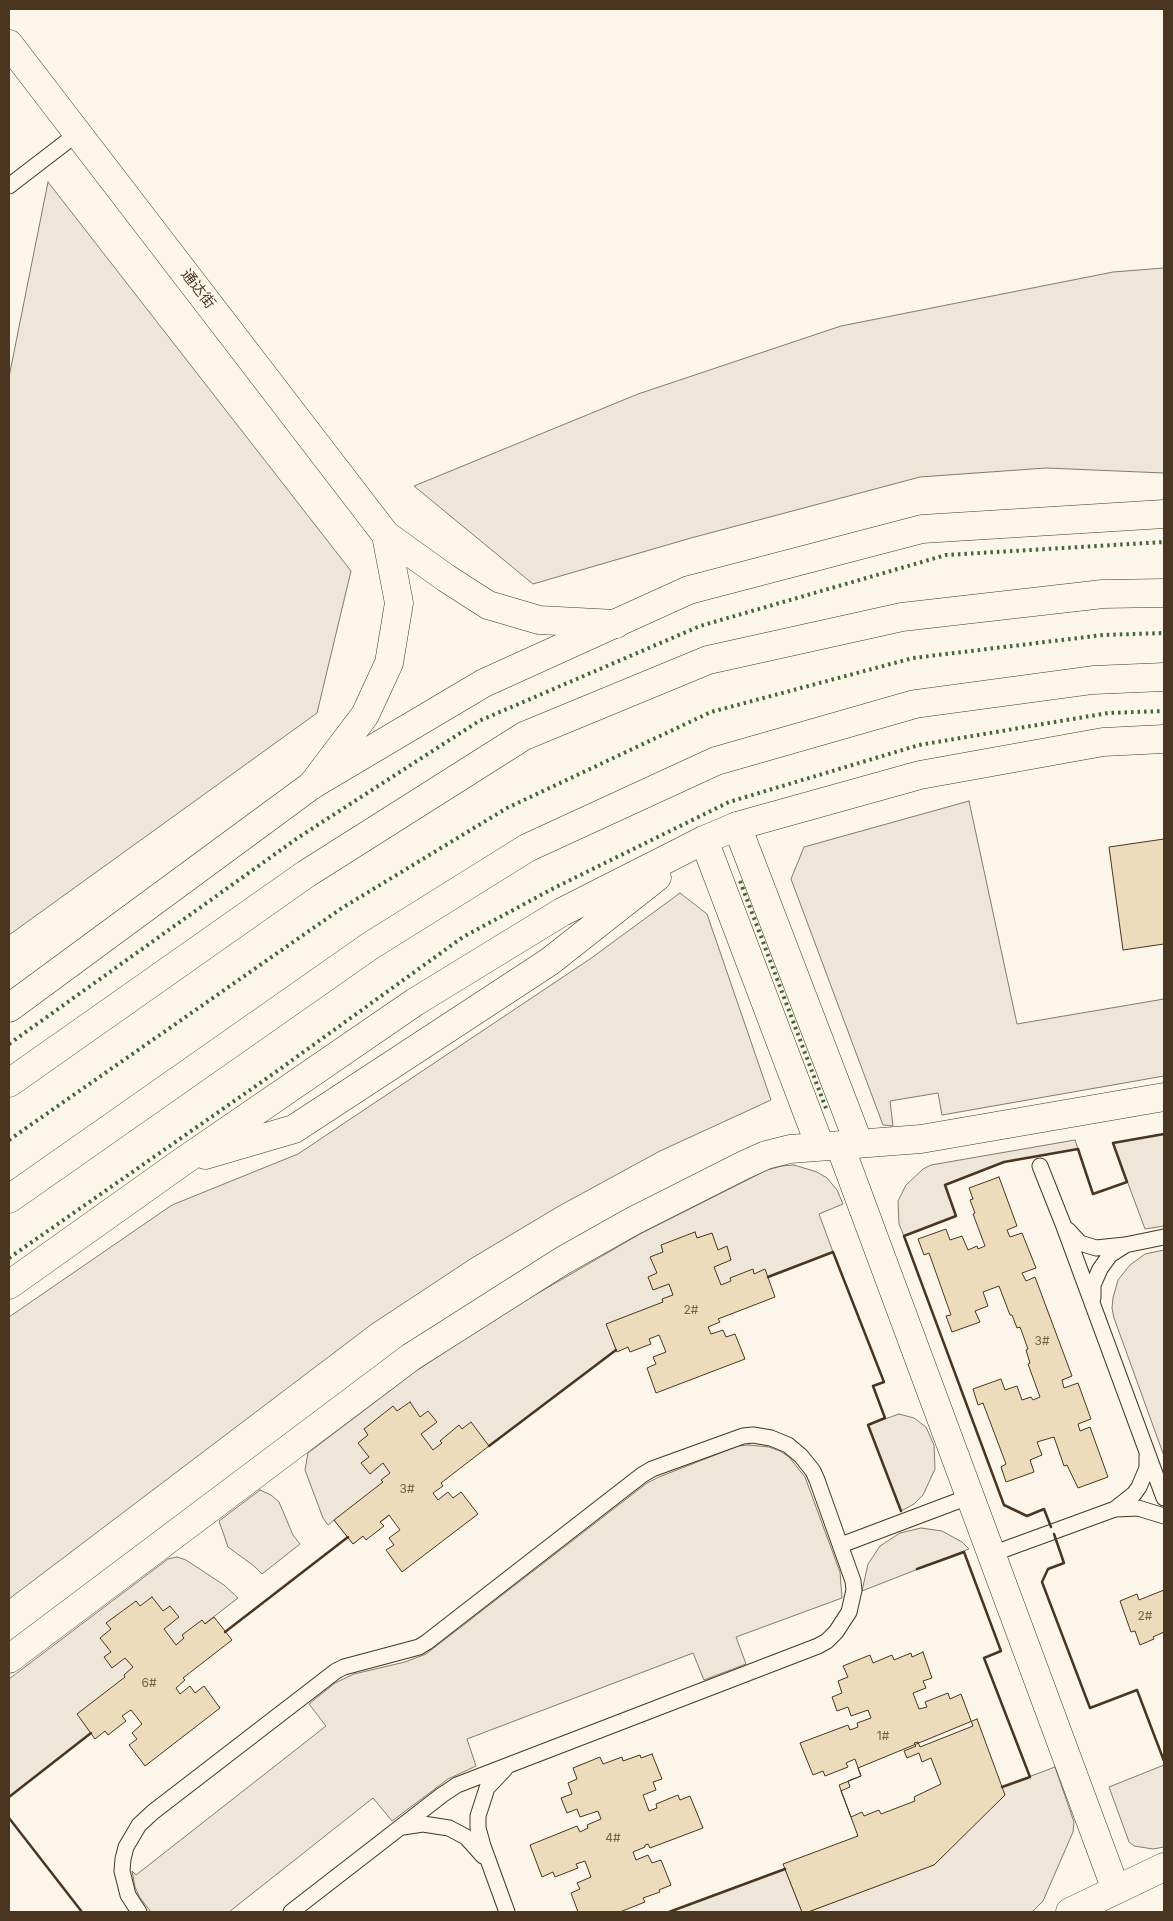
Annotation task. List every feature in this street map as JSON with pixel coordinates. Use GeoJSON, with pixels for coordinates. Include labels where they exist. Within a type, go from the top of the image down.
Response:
{"type":"FeatureCollection","features":[{"type":"Feature","properties":{"kind":"main road","name":"通达街"},"geometry":{"type":"LineString","coordinates":[[9,44],[386,535]]}},
{"type":"Feature","properties":{"kind":"main road"},"geometry":{"type":"LineString","coordinates":[[9,1008],[312,785],[484,683],[689,590],[922,529],[1164,514]]}},
{"type":"Feature","properties":{"kind":"main road"},"geometry":{"type":"LineString","coordinates":[[386,535],[488,605],[539,620],[616,624]]}},
{"type":"Feature","properties":{"kind":"main road"},"geometry":{"type":"LineString","coordinates":[[312,785],[365,715],[389,663],[399,603],[386,535]]}},
{"type":"Feature","properties":{"kind":"main road"},"geometry":{"type":"LineString","coordinates":[[9,1083],[306,874],[524,736],[708,660],[902,618],[1104,594],[1164,593]]}},
{"type":"Feature","properties":{"kind":"main road"},"geometry":{"type":"LineString","coordinates":[[9,1200],[386,936],[528,848],[716,761],[915,704],[1092,680],[1164,677]]}},
{"type":"Feature","properties":{"kind":"main road"},"geometry":{"type":"LineString","coordinates":[[9,1285],[182,1162],[415,1002],[562,912],[704,840],[737,826],[920,775],[1103,742],[1164,738]]}},
{"type":"Feature","properties":{"kind":"main road"},"geometry":{"type":"LineString","coordinates":[[737,826],[840,1145],[1116,1890]]}},
{"type":"Feature","properties":{"kind":"main road"},"geometry":{"type":"LineString","coordinates":[[704,840],[840,1145]]}},
{"type":"Feature","properties":{"kind":"main road"},"geometry":{"type":"LineString","coordinates":[[182,1162],[294,1129],[549,962],[704,840]]}},
{"type":"Feature","properties":{"kind":"main road"},"geometry":{"type":"LineString","coordinates":[[9,1660],[392,1371],[562,1260],[633,1221],[744,1165],[766,1155],[790,1150],[921,1139],[1164,1097]]}},
{"type":"Feature","properties":{"kind":"main road"},"geometry":{"type":"LineString","coordinates":[[1070,1912],[1164,1867]]}},
{"type":"Feature","properties":{"kind":"lane"},"geometry":{"type":"LineString","coordinates":[[9,186],[78,133]]}},
{"type":"Feature","properties":{"kind":"lane"},"geometry":{"type":"LineString","coordinates":[[1040,1166],[1164,1498]]}},
{"type":"Feature","properties":{"kind":"lane"},"geometry":{"type":"LineString","coordinates":[[1063,1224],[1074,1238],[1087,1246],[1096,1248],[1164,1238]]}},
{"type":"Feature","properties":{"kind":"lane"},"geometry":{"type":"LineString","coordinates":[[1093,1306],[1093,1285],[1100,1269],[1110,1255],[1125,1245]]}},
{"type":"Feature","properties":{"kind":"lane"},"geometry":{"type":"LineString","coordinates":[[139,1912],[124,1885],[123,1859],[126,1847],[139,1826],[154,1812],[336,1671],[344,1667],[419,1647],[427,1642],[652,1469],[743,1436],[764,1436],[780,1441],[795,1450],[813,1471],[851,1572],[854,1590],[852,1600],[846,1617],[827,1641],[809,1650],[457,1785],[291,1912]]}},
{"type":"Feature","properties":{"kind":"lane"},"geometry":{"type":"LineString","coordinates":[[1115,1509],[1140,1487],[1147,1468],[1147,1453]]}},
{"type":"Feature","properties":{"kind":"lane"},"geometry":{"type":"LineString","coordinates":[[841,1545],[971,1496]]}},
{"type":"Feature","properties":{"kind":"lane"},"geometry":{"type":"LineString","coordinates":[[992,1554],[1115,1509],[1138,1508],[1164,1516]]}},
{"type":"Feature","properties":{"kind":"lane"},"geometry":{"type":"LineString","coordinates":[[507,1912],[478,1828],[478,1816],[487,1788],[494,1778],[512,1763]]}},
{"type":"Feature","properties":{"kind":"lane"},"geometry":{"type":"LineString","coordinates":[[398,1829],[423,1824],[449,1828],[466,1837],[489,1863]]}},
{"type":"Feature","properties":{"kind":"shaded area"},"geometry":{"type":"Polygon","coordinates":[[[48,182],[351,571],[317,713],[9,935],[9,377],[48,182]]]}},
{"type":"Feature","properties":{"kind":"shaded area"},"geometry":{"type":"Polygon","coordinates":[[[1164,268],[1164,473],[1046,468],[920,477],[691,538],[533,584],[414,486],[638,394],[841,326],[1113,272],[1164,268]]]}},
{"type":"Feature","properties":{"kind":"shaded area"},"geometry":{"type":"Polygon","coordinates":[[[969,801],[1017,1024],[1164,999],[1164,1076],[942,1115],[938,1093],[890,1101],[893,1126],[883,1125],[791,879],[804,847],[969,801]]]}},
{"type":"Feature","properties":{"kind":"shaded area"},"geometry":{"type":"Polygon","coordinates":[[[680,893],[707,914],[771,1100],[660,1151],[559,1206],[472,1258],[372,1324],[9,1599],[9,1317],[172,1205],[298,1154],[590,959],[680,893]]]}},
{"type":"Feature","properties":{"kind":"shaded area"},"geometry":{"type":"Polygon","coordinates":[[[1164,1134],[1164,1226],[1145,1229],[1113,1143],[1164,1134]]]}},
{"type":"Feature","properties":{"kind":"shaded area"},"geometry":{"type":"Polygon","coordinates":[[[1075,1140],[1078,1149],[1004,1162],[945,1185],[956,1216],[904,1236],[899,1224],[898,1201],[906,1185],[923,1169],[931,1165],[1075,1140]]]}},
{"type":"Feature","properties":{"kind":"shaded area"},"geometry":{"type":"Polygon","coordinates":[[[794,1165],[817,1172],[827,1178],[837,1190],[843,1204],[819,1214],[833,1252],[611,1335],[616,1350],[489,1446],[484,1440],[353,1544],[334,1520],[328,1525],[323,1518],[305,1470],[308,1453],[416,1371],[507,1311],[640,1234],[767,1170],[794,1165]]]}},
{"type":"Feature","properties":{"kind":"shaded area"},"geometry":{"type":"Polygon","coordinates":[[[1164,1250],[1164,1456],[1112,1308],[1118,1280],[1130,1265],[1145,1254],[1164,1250]]]}},
{"type":"Feature","properties":{"kind":"shaded area"},"geometry":{"type":"Polygon","coordinates":[[[899,1414],[914,1418],[926,1427],[934,1445],[935,1469],[923,1495],[914,1504],[901,1511],[868,1425],[899,1414]]]}},
{"type":"Feature","properties":{"kind":"shaded area"},"geometry":{"type":"Polygon","coordinates":[[[738,1446],[769,1447],[780,1451],[789,1457],[805,1477],[840,1572],[842,1598],[736,1637],[746,1664],[704,1680],[693,1653],[467,1739],[476,1766],[448,1779],[392,1821],[373,1798],[229,1912],[151,1912],[140,1898],[135,1887],[132,1871],[136,1875],[326,1726],[309,1704],[335,1683],[354,1674],[405,1662],[426,1654],[647,1483],[738,1446]]]}},
{"type":"Feature","properties":{"kind":"shaded area"},"geometry":{"type":"Polygon","coordinates":[[[260,1490],[271,1495],[279,1502],[293,1535],[300,1544],[262,1574],[228,1547],[219,1521],[260,1490]]]}},
{"type":"Feature","properties":{"kind":"shaded area"},"geometry":{"type":"Polygon","coordinates":[[[921,1528],[942,1531],[962,1542],[969,1549],[862,1591],[868,1564],[880,1546],[900,1533],[921,1528]]]}},
{"type":"Feature","properties":{"kind":"shaded area"},"geometry":{"type":"Polygon","coordinates":[[[177,1557],[186,1560],[224,1585],[238,1598],[81,1719],[91,1733],[9,1797],[9,1679],[168,1559],[177,1557]]]}},
{"type":"Feature","properties":{"kind":"shaded area"},"geometry":{"type":"Polygon","coordinates":[[[1164,1765],[1164,1847],[1153,1849],[1134,1846],[1129,1842],[1109,1787],[1164,1765]]]}},
{"type":"Feature","properties":{"kind":"shaded area"},"geometry":{"type":"Polygon","coordinates":[[[1055,1767],[1074,1822],[1073,1832],[1043,1901],[1033,1911],[808,1912],[934,1864],[1002,1787],[1055,1767]]]}},
{"type":"Feature","properties":{"kind":"shaded area"},"geometry":{"type":"Polygon","coordinates":[[[785,1869],[802,1912],[669,1912],[785,1869]]]}},
{"type":"Feature","properties":{"kind":"building"},"geometry":{"type":"Polygon","coordinates":[[[1164,839],[1164,944],[1123,950],[1109,847],[1164,839]]]}},
{"type":"Feature","properties":{"kind":"building"},"geometry":{"type":"Polygon","coordinates":[[[999,1177],[1017,1226],[1007,1230],[1010,1237],[1022,1233],[1036,1268],[1022,1273],[1026,1281],[1035,1277],[1072,1376],[1062,1380],[1064,1388],[1078,1383],[1091,1419],[1078,1424],[1080,1431],[1090,1427],[1108,1477],[1078,1488],[1067,1465],[1064,1466],[1054,1437],[1037,1442],[1042,1455],[1030,1460],[1034,1472],[1006,1482],[1001,1467],[1006,1464],[983,1403],[978,1405],[973,1389],[1001,1379],[1005,1390],[1017,1386],[1022,1400],[1031,1397],[1033,1400],[1040,1397],[1028,1364],[1030,1363],[1026,1350],[1028,1349],[1020,1327],[1017,1328],[1012,1315],[1010,1315],[999,1286],[983,1292],[988,1306],[975,1311],[980,1322],[952,1332],[946,1316],[951,1315],[929,1253],[924,1255],[918,1239],[946,1229],[950,1240],[962,1236],[968,1250],[977,1246],[978,1249],[985,1246],[973,1214],[975,1213],[970,1200],[973,1199],[969,1188],[999,1177]]]}},
{"type":"Feature","properties":{"kind":"building"},"geometry":{"type":"Polygon","coordinates":[[[695,1232],[697,1238],[712,1233],[718,1250],[727,1246],[731,1260],[714,1267],[721,1285],[731,1281],[730,1278],[753,1269],[754,1274],[765,1269],[775,1297],[718,1319],[720,1322],[708,1327],[711,1334],[723,1330],[726,1337],[735,1334],[745,1359],[656,1393],[647,1368],[656,1364],[653,1357],[666,1352],[659,1335],[649,1339],[651,1344],[630,1352],[628,1347],[617,1352],[606,1324],[663,1302],[662,1299],[673,1295],[669,1284],[653,1290],[648,1277],[657,1273],[650,1257],[663,1252],[661,1245],[695,1232]]]}},
{"type":"Feature","properties":{"kind":"building"},"geometry":{"type":"Polygon","coordinates":[[[410,1402],[420,1417],[428,1411],[437,1422],[421,1434],[433,1450],[442,1443],[440,1441],[459,1425],[462,1429],[471,1422],[489,1446],[441,1483],[443,1486],[433,1493],[438,1500],[448,1492],[453,1498],[461,1492],[478,1514],[402,1572],[386,1550],[394,1545],[389,1538],[400,1530],[389,1515],[380,1522],[384,1526],[366,1540],[363,1536],[353,1544],[334,1520],[383,1482],[381,1480],[390,1473],[383,1463],[370,1474],[361,1463],[369,1457],[358,1443],[368,1435],[364,1429],[393,1406],[397,1411],[410,1402]]]}},
{"type":"Feature","properties":{"kind":"building"},"geometry":{"type":"Polygon","coordinates":[[[1164,1590],[1164,1632],[1140,1645],[1135,1631],[1131,1632],[1120,1601],[1137,1594],[1139,1600],[1164,1590]]]}},
{"type":"Feature","properties":{"kind":"building"},"geometry":{"type":"Polygon","coordinates":[[[152,1597],[163,1611],[170,1606],[179,1617],[164,1629],[176,1645],[184,1638],[182,1635],[202,1620],[205,1624],[214,1617],[232,1640],[183,1678],[185,1680],[176,1688],[180,1694],[190,1686],[195,1693],[204,1686],[220,1708],[145,1766],[129,1745],[137,1739],[132,1733],[142,1724],[131,1710],[122,1716],[126,1721],[108,1735],[105,1731],[95,1739],[77,1714],[125,1677],[124,1675],[133,1667],[125,1658],[112,1668],[104,1657],[111,1652],[100,1638],[111,1629],[106,1623],[136,1601],[140,1606],[152,1597]]]}},
{"type":"Feature","properties":{"kind":"building"},"geometry":{"type":"Polygon","coordinates":[[[923,1652],[932,1678],[923,1681],[926,1688],[913,1693],[919,1709],[927,1707],[925,1702],[948,1693],[950,1699],[961,1694],[973,1726],[920,1747],[918,1742],[914,1743],[916,1746],[904,1751],[907,1758],[919,1753],[922,1762],[931,1758],[941,1784],[914,1797],[915,1801],[881,1814],[879,1810],[864,1816],[862,1812],[851,1817],[841,1791],[850,1787],[848,1781],[861,1776],[855,1759],[846,1763],[848,1767],[825,1776],[823,1771],[813,1775],[800,1743],[848,1725],[850,1730],[858,1727],[857,1723],[871,1718],[868,1710],[851,1716],[848,1707],[837,1711],[832,1697],[842,1693],[838,1681],[848,1677],[843,1666],[870,1655],[873,1663],[892,1655],[894,1660],[911,1653],[912,1657],[923,1652]]]}},
{"type":"Feature","properties":{"kind":"building"},"geometry":{"type":"Polygon","coordinates":[[[977,1719],[1005,1795],[934,1865],[808,1912],[802,1912],[783,1864],[858,1836],[839,1785],[861,1776],[858,1768],[977,1719]]]}},
{"type":"Feature","properties":{"kind":"building"},"geometry":{"type":"Polygon","coordinates":[[[652,1754],[662,1779],[653,1782],[656,1790],[643,1795],[649,1811],[657,1808],[656,1804],[678,1795],[680,1800],[690,1796],[703,1828],[650,1848],[648,1844],[645,1845],[645,1847],[633,1852],[636,1860],[648,1855],[652,1863],[661,1860],[671,1885],[659,1890],[660,1892],[643,1898],[645,1902],[620,1912],[578,1912],[571,1893],[580,1889],[577,1883],[591,1877],[585,1861],[576,1864],[578,1868],[555,1877],[553,1872],[542,1877],[530,1845],[577,1826],[580,1832],[588,1828],[587,1825],[601,1819],[598,1811],[580,1817],[577,1809],[567,1813],[561,1798],[572,1794],[568,1783],[577,1779],[573,1768],[600,1757],[603,1764],[622,1757],[623,1761],[640,1755],[641,1758],[652,1754]]]}},
{"type":"Feature","properties":{"kind":"hedge"},"geometry":{"type":"LineString","coordinates":[[9,1044],[299,837],[479,721],[700,626],[946,555],[1164,542]]}},
{"type":"Feature","properties":{"kind":"hedge"},"geometry":{"type":"LineString","coordinates":[[9,1140],[342,908],[507,808],[711,712],[913,658],[1103,635],[1164,633]]}},
{"type":"Feature","properties":{"kind":"hedge"},"geometry":{"type":"LineString","coordinates":[[9,1258],[273,1074],[463,937],[554,888],[729,802],[919,745],[1108,713],[1164,711]]}},
{"type":"Feature","properties":{"kind":"hedge"},"geometry":{"type":"LineString","coordinates":[[740,881],[827,1111]]}},
{"type":"Feature","properties":{"kind":"wall"},"geometry":{"type":"LineString","coordinates":[[1051,1527],[1044,1509],[1027,1516],[1004,1505],[904,1236],[956,1216],[945,1185],[1004,1162],[1078,1149],[1093,1194],[1127,1182],[1113,1143],[1164,1134]]}},
{"type":"Feature","properties":{"kind":"wall"},"geometry":{"type":"LineString","coordinates":[[768,1277],[833,1252],[884,1382],[873,1386],[885,1418],[868,1425],[901,1511]]}},
{"type":"Feature","properties":{"kind":"wall"},"geometry":{"type":"LineString","coordinates":[[489,1446],[616,1350]]}},
{"type":"Feature","properties":{"kind":"wall"},"geometry":{"type":"LineString","coordinates":[[1054,1534],[1064,1563],[1048,1569],[1042,1582],[1090,1708],[1137,1690],[1164,1761]]}},
{"type":"Feature","properties":{"kind":"wall"},"geometry":{"type":"LineString","coordinates":[[225,1632],[348,1537]]}},
{"type":"Feature","properties":{"kind":"wall"},"geometry":{"type":"LineString","coordinates":[[917,1569],[964,1552],[1001,1651],[984,1658],[1030,1777],[1002,1787]]}},
{"type":"Feature","properties":{"kind":"wall"},"geometry":{"type":"LineString","coordinates":[[9,1797],[91,1733]]}},
{"type":"Feature","properties":{"kind":"wall"},"geometry":{"type":"LineString","coordinates":[[9,1818],[82,1912]]}},
{"type":"Feature","properties":{"kind":"wall"},"geometry":{"type":"LineString","coordinates":[[669,1912],[785,1869]]}}]}
